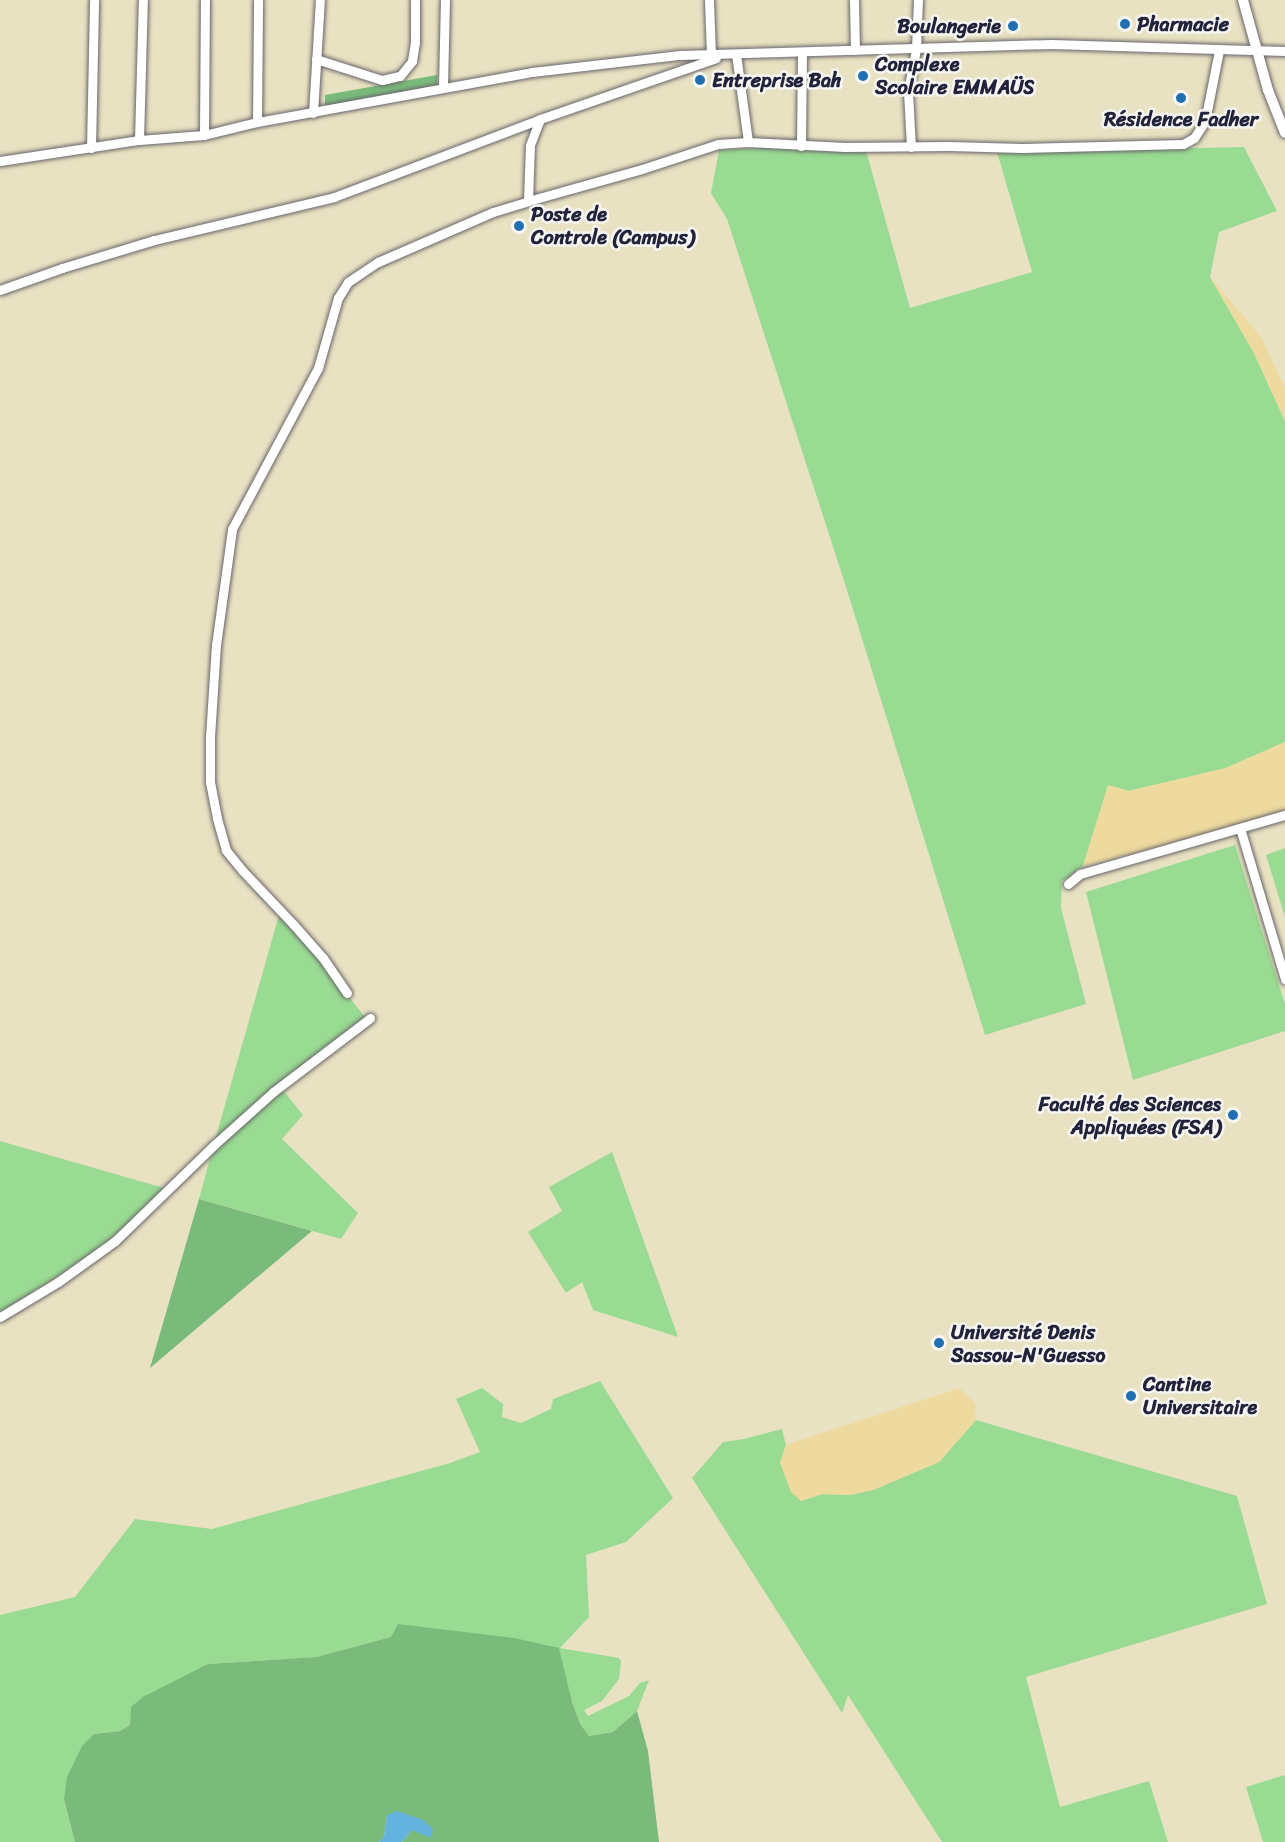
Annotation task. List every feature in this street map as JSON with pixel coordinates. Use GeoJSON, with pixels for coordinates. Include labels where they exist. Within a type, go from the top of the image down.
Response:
{"type":"FeatureCollection","features":[{"type":"Feature","properties":{"kind":"main road"},"geometry":{"type":"LineString","coordinates":[[1243,0],[1257,51],[1285,133]]}},
{"type":"Feature","properties":{"kind":"street"},"geometry":{"type":"LineString","coordinates":[[91,148],[94,0]]}},
{"type":"Feature","properties":{"kind":"street"},"geometry":{"type":"LineString","coordinates":[[139,140],[143,0]]}},
{"type":"Feature","properties":{"kind":"street"},"geometry":{"type":"LineString","coordinates":[[204,135],[205,0]]}},
{"type":"Feature","properties":{"kind":"street"},"geometry":{"type":"LineString","coordinates":[[257,122],[258,0]]}},
{"type":"Feature","properties":{"kind":"street"},"geometry":{"type":"LineString","coordinates":[[313,113],[320,0]]}},
{"type":"Feature","properties":{"kind":"street"},"geometry":{"type":"LineString","coordinates":[[316,58],[382,80],[400,76],[412,61],[416,43],[415,0]]}},
{"type":"Feature","properties":{"kind":"street"},"geometry":{"type":"LineString","coordinates":[[443,87],[445,0]]}},
{"type":"Feature","properties":{"kind":"street"},"geometry":{"type":"LineString","coordinates":[[709,0],[711,54]]}},
{"type":"Feature","properties":{"kind":"street"},"geometry":{"type":"LineString","coordinates":[[854,0],[855,50]]}},
{"type":"Feature","properties":{"kind":"street"},"geometry":{"type":"LineString","coordinates":[[911,147],[908,91],[916,49],[918,0]]}},
{"type":"Feature","properties":{"kind":"street"},"geometry":{"type":"LineString","coordinates":[[0,162],[139,140],[204,135],[257,122],[443,87],[613,61],[711,54],[1057,44],[1285,51]]}},
{"type":"Feature","properties":{"kind":"street"},"geometry":{"type":"LineString","coordinates":[[347,993],[293,924],[226,850],[216,818],[210,782],[210,737],[216,645],[232,530],[318,368],[338,298],[348,282],[378,262],[493,212],[642,169],[718,144],[748,142],[801,146],[911,147],[1183,144],[1194,138],[1205,121],[1219,50]]}},
{"type":"Feature","properties":{"kind":"street"},"geometry":{"type":"LineString","coordinates":[[801,146],[802,52]]}},
{"type":"Feature","properties":{"kind":"street"},"geometry":{"type":"LineString","coordinates":[[0,290],[154,240],[311,204],[540,119],[731,54]]}},
{"type":"Feature","properties":{"kind":"street"},"geometry":{"type":"LineString","coordinates":[[731,54],[748,142]]}},
{"type":"Feature","properties":{"kind":"street"},"geometry":{"type":"LineString","coordinates":[[528,201],[530,145],[540,119]]}},
{"type":"Feature","properties":{"kind":"street"},"geometry":{"type":"LineString","coordinates":[[1068,884],[1080,874],[1285,815]]}},
{"type":"Feature","properties":{"kind":"street"},"geometry":{"type":"LineString","coordinates":[[1240,828],[1285,979]]}},
{"type":"Feature","properties":{"kind":"street"},"geometry":{"type":"LineString","coordinates":[[0,1317],[58,1282],[115,1241],[214,1145],[273,1092],[370,1018]]}},
{"type":"Feature","properties":{"kind":"green space"},"geometry":{"type":"Polygon","coordinates":[[[437,75],[437,85],[325,107],[325,95],[437,75]]]}},
{"type":"Feature","properties":{"kind":"green space"},"geometry":{"type":"Polygon","coordinates":[[[805,146],[865,147],[910,308],[1032,272],[997,152],[1244,147],[1277,211],[1219,232],[1210,277],[1254,353],[1285,421],[1285,742],[1226,768],[1129,791],[1108,786],[1083,866],[1062,881],[1061,908],[1086,1004],[985,1035],[846,587],[727,219],[711,193],[719,150],[805,146]]]}},
{"type":"Feature","properties":{"kind":"green space"},"geometry":{"type":"Polygon","coordinates":[[[1235,845],[1285,1004],[1285,1031],[1133,1080],[1086,892],[1235,845]]]}},
{"type":"Feature","properties":{"kind":"green space"},"geometry":{"type":"Polygon","coordinates":[[[1285,848],[1285,917],[1266,855],[1285,848]]]}},
{"type":"Feature","properties":{"kind":"green space"},"geometry":{"type":"Polygon","coordinates":[[[279,915],[292,926],[365,1017],[215,1140],[279,915]]]}},
{"type":"Feature","properties":{"kind":"green space"},"geometry":{"type":"Polygon","coordinates":[[[283,1090],[303,1115],[282,1139],[358,1213],[341,1239],[199,1199],[212,1151],[242,1121],[283,1090]]]}},
{"type":"Feature","properties":{"kind":"green space"},"geometry":{"type":"Polygon","coordinates":[[[0,1141],[164,1188],[127,1225],[88,1257],[0,1313],[0,1141]]]}},
{"type":"Feature","properties":{"kind":"green space"},"geometry":{"type":"Polygon","coordinates":[[[612,1152],[678,1337],[593,1310],[582,1282],[566,1293],[528,1232],[562,1211],[549,1187],[612,1152]]]}},
{"type":"Feature","properties":{"kind":"green space"},"geometry":{"type":"Polygon","coordinates":[[[199,1199],[312,1231],[150,1368],[199,1199]]]}},
{"type":"Feature","properties":{"kind":"green space"},"geometry":{"type":"Polygon","coordinates":[[[600,1381],[673,1498],[626,1542],[586,1555],[589,1617],[560,1648],[619,1658],[621,1662],[619,1679],[602,1701],[584,1710],[588,1716],[629,1696],[640,1683],[649,1680],[637,1711],[613,1732],[589,1736],[580,1725],[572,1702],[391,1637],[316,1657],[208,1664],[130,1725],[120,1731],[94,1734],[64,1801],[75,1842],[0,1842],[0,1615],[75,1597],[135,1519],[212,1529],[450,1463],[480,1452],[456,1399],[482,1388],[503,1404],[502,1417],[521,1423],[551,1409],[553,1399],[600,1381]]]}},
{"type":"Feature","properties":{"kind":"green space"},"geometry":{"type":"Polygon","coordinates":[[[976,1420],[1237,1496],[1267,1604],[1026,1677],[1060,1807],[1149,1781],[1168,1842],[942,1842],[848,1695],[842,1713],[692,1478],[723,1442],[782,1429],[786,1445],[780,1463],[801,1501],[822,1494],[850,1495],[873,1490],[939,1462],[976,1420]]]}},
{"type":"Feature","properties":{"kind":"green space"},"geometry":{"type":"Polygon","coordinates":[[[398,1624],[514,1638],[559,1648],[572,1702],[580,1724],[589,1736],[613,1732],[637,1711],[648,1751],[659,1842],[402,1842],[412,1830],[387,1815],[384,1836],[379,1842],[75,1842],[64,1800],[67,1777],[82,1746],[94,1734],[120,1731],[130,1725],[131,1707],[143,1697],[208,1664],[316,1657],[391,1637],[398,1624]]]}},
{"type":"Feature","properties":{"kind":"green space"},"geometry":{"type":"Polygon","coordinates":[[[1285,1775],[1285,1842],[1263,1842],[1246,1787],[1285,1775]]]}},
{"type":"Feature","properties":{"kind":"sand"},"geometry":{"type":"Polygon","coordinates":[[[1210,277],[1261,337],[1285,388],[1285,421],[1254,353],[1210,277]]]}},
{"type":"Feature","properties":{"kind":"sand"},"geometry":{"type":"Polygon","coordinates":[[[1285,742],[1285,815],[1083,866],[1108,785],[1129,791],[1226,768],[1285,742]]]}},
{"type":"Feature","properties":{"kind":"sand"},"geometry":{"type":"Polygon","coordinates":[[[959,1388],[975,1403],[976,1420],[939,1462],[873,1490],[850,1495],[822,1494],[801,1501],[791,1492],[780,1463],[786,1445],[959,1388]]]}},
{"type":"Feature","properties":{"kind":"water"},"geometry":{"type":"Polygon","coordinates":[[[397,1811],[423,1820],[433,1829],[431,1838],[412,1830],[402,1842],[379,1842],[384,1836],[387,1815],[397,1811]]]}},
{"type":"Feature","properties":{"kind":"place","name":"Pharmacie"},"geometry":{"type":"Point","coordinates":[1125,24]}},
{"type":"Feature","properties":{"kind":"place","name":"Boulangerie"},"geometry":{"type":"Point","coordinates":[1013,26]}},
{"type":"Feature","properties":{"kind":"place","name":"Complexe Scolaire EMMAÜS"},"geometry":{"type":"Point","coordinates":[863,76]}},
{"type":"Feature","properties":{"kind":"place","name":"Entreprise Bah"},"geometry":{"type":"Point","coordinates":[700,80]}},
{"type":"Feature","properties":{"kind":"place","name":"Résidence Fadher"},"geometry":{"type":"Point","coordinates":[1181,98]}},
{"type":"Feature","properties":{"kind":"place","name":"Poste de Controle (Campus)"},"geometry":{"type":"Point","coordinates":[519,226]}},
{"type":"Feature","properties":{"kind":"place","name":"Faculté des Sciences Appliquées (FSA)"},"geometry":{"type":"Point","coordinates":[1233,1115]}},
{"type":"Feature","properties":{"kind":"place","name":"Université Denis Sassou-N'Guesso"},"geometry":{"type":"Point","coordinates":[939,1343]}},
{"type":"Feature","properties":{"kind":"place","name":"Cantine Universitaire"},"geometry":{"type":"Point","coordinates":[1131,1396]}}]}
